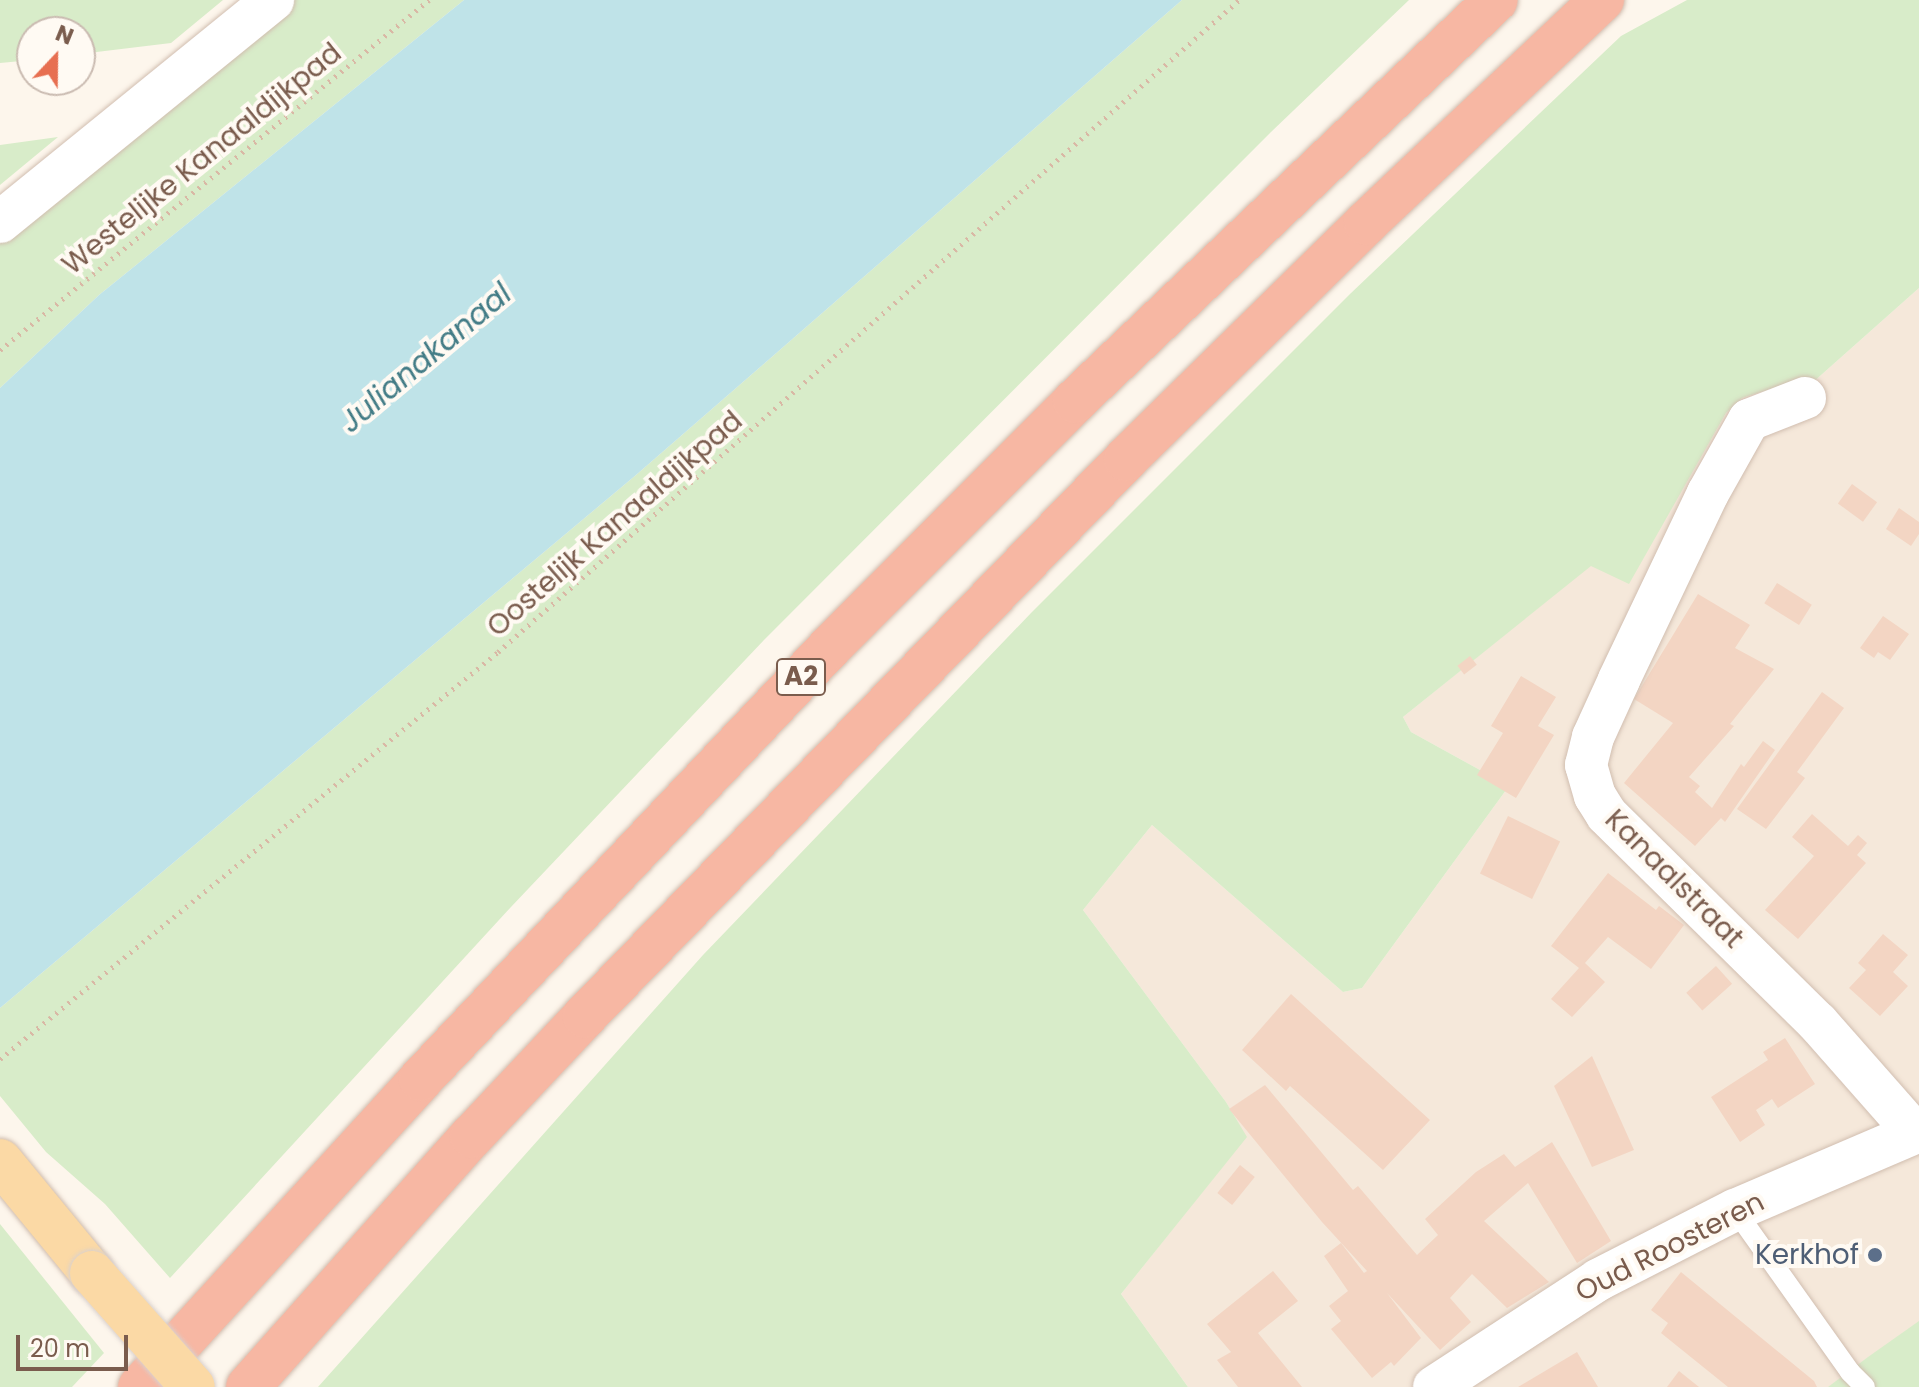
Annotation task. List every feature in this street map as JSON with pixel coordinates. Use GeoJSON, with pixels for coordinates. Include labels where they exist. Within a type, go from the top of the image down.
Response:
{"type":"FeatureCollection","features":[{"type":"Feature","properties":{"kind":"highway","name":"A2"},"geometry":{"type":"LineString","coordinates":[[140,1387],[421,1079],[829,648],[1075,401],[1496,0]]}},
{"type":"Feature","properties":{"kind":"highway"},"geometry":{"type":"LineString","coordinates":[[248,1387],[492,1114],[1115,471],[1366,223],[1602,0]]}},
{"type":"Feature","properties":{"kind":"main road"},"geometry":{"type":"LineString","coordinates":[[0,1161],[92,1273],[193,1387]]}},
{"type":"Feature","properties":{"kind":"street"},"geometry":{"type":"LineString","coordinates":[[0,222],[273,0]]}},
{"type":"Feature","properties":{"kind":"street","name":"Kanaalstraat"},"geometry":{"type":"LineString","coordinates":[[1805,398],[1749,420],[1708,493],[1619,680],[1593,737],[1586,765],[1595,796],[1607,815],[1818,1023],[1917,1132]]}},
{"type":"Feature","properties":{"kind":"street","name":"Oud Roosteren"},"geometry":{"type":"LineString","coordinates":[[1434,1387],[1598,1280],[1735,1210],[1917,1132]]}},
{"type":"Feature","properties":{"kind":"lane"},"geometry":{"type":"LineString","coordinates":[[1735,1210],[1865,1387]]}},
{"type":"Feature","properties":{"kind":"path","name":"Westelijke Kanaaldijkpad"},"geometry":{"type":"LineString","coordinates":[[0,350],[429,0]]}},
{"type":"Feature","properties":{"kind":"path","name":"Oostelijk Kanaaldijkpad"},"geometry":{"type":"LineString","coordinates":[[0,1059],[498,652],[1239,0]]}},
{"type":"Feature","properties":{"kind":"shaded area"},"geometry":{"type":"Polygon","coordinates":[[[1919,288],[1919,1387],[1188,1387],[1121,1294],[1246,1137],[1226,1102],[1083,910],[1152,825],[1343,992],[1362,988],[1509,786],[1411,732],[1403,717],[1679,494],[1726,413],[1742,398],[1774,388],[1802,392],[1919,288]]]}},
{"type":"Feature","properties":{"kind":"green space"},"geometry":{"type":"Polygon","coordinates":[[[0,0],[223,0],[171,43],[96,52],[96,16],[16,16],[16,62],[0,63],[0,0]]]}},
{"type":"Feature","properties":{"kind":"green space"},"geometry":{"type":"Polygon","coordinates":[[[272,0],[464,0],[99,295],[0,388],[0,223],[272,0]]]}},
{"type":"Feature","properties":{"kind":"green space"},"geometry":{"type":"Polygon","coordinates":[[[1182,0],[1409,0],[1271,132],[764,640],[511,907],[170,1278],[105,1204],[46,1152],[0,1096],[0,1008],[636,475],[1182,0]]]}},
{"type":"Feature","properties":{"kind":"green space"},"geometry":{"type":"Polygon","coordinates":[[[1687,0],[1919,0],[1919,288],[1802,392],[1774,388],[1742,398],[1726,413],[1629,584],[1591,566],[1403,717],[1411,732],[1509,786],[1362,988],[1343,992],[1152,825],[1083,910],[1226,1102],[1247,1137],[1121,1294],[1188,1387],[318,1387],[703,955],[1031,613],[1350,294],[1621,36],[1687,0]]]}},
{"type":"Feature","properties":{"kind":"green space"},"geometry":{"type":"Polygon","coordinates":[[[58,137],[0,185],[0,145],[58,137]]]}},
{"type":"Feature","properties":{"kind":"green space"},"geometry":{"type":"Polygon","coordinates":[[[0,1224],[104,1353],[72,1387],[0,1387],[0,1224]]]}},
{"type":"Feature","properties":{"kind":"green space"},"geometry":{"type":"Polygon","coordinates":[[[1919,1321],[1919,1387],[1828,1387],[1868,1357],[1919,1321]]]}},
{"type":"Feature","properties":{"kind":"water","name":"Julianakanaal"},"geometry":{"type":"Polygon","coordinates":[[[464,0],[1182,0],[636,475],[0,1008],[0,388],[99,295],[464,0]]]}},
{"type":"Feature","properties":{"kind":"building"},"geometry":{"type":"Polygon","coordinates":[[[1852,484],[1877,502],[1863,522],[1838,503],[1852,484]]]}},
{"type":"Feature","properties":{"kind":"building"},"geometry":{"type":"Polygon","coordinates":[[[1899,508],[1919,522],[1919,534],[1911,546],[1886,529],[1899,508]]]}},
{"type":"Feature","properties":{"kind":"building"},"geometry":{"type":"Polygon","coordinates":[[[1777,583],[1812,605],[1799,625],[1764,603],[1777,583]]]}},
{"type":"Feature","properties":{"kind":"building"},"geometry":{"type":"Polygon","coordinates":[[[1698,594],[1750,625],[1735,648],[1774,669],[1730,724],[1734,726],[1689,777],[1700,786],[1695,792],[1712,808],[1741,764],[1744,767],[1763,741],[1775,750],[1725,822],[1721,818],[1695,846],[1624,783],[1673,723],[1634,699],[1698,594]]]}},
{"type":"Feature","properties":{"kind":"building"},"geometry":{"type":"Polygon","coordinates":[[[1883,616],[1909,634],[1890,660],[1878,652],[1874,658],[1860,648],[1883,616]]]}},
{"type":"Feature","properties":{"kind":"building"},"geometry":{"type":"Polygon","coordinates":[[[1470,656],[1477,665],[1464,675],[1457,666],[1470,656]]]}},
{"type":"Feature","properties":{"kind":"building"},"geometry":{"type":"Polygon","coordinates":[[[1521,676],[1556,697],[1538,726],[1554,735],[1516,798],[1477,775],[1503,733],[1491,726],[1521,676]]]}},
{"type":"Feature","properties":{"kind":"building"},"geometry":{"type":"Polygon","coordinates":[[[1822,692],[1844,708],[1797,772],[1805,778],[1766,829],[1737,809],[1822,692]]]}},
{"type":"Feature","properties":{"kind":"building"},"geometry":{"type":"Polygon","coordinates":[[[1812,814],[1848,846],[1858,835],[1867,843],[1857,855],[1866,863],[1798,939],[1765,910],[1814,856],[1792,837],[1812,814]]]}},
{"type":"Feature","properties":{"kind":"building"},"geometry":{"type":"Polygon","coordinates":[[[1508,816],[1560,841],[1532,899],[1480,874],[1508,816]]]}},
{"type":"Feature","properties":{"kind":"building"},"geometry":{"type":"Polygon","coordinates":[[[1608,873],[1656,910],[1659,906],[1684,925],[1651,969],[1608,937],[1585,963],[1605,982],[1572,1017],[1551,999],[1579,968],[1551,946],[1608,873]]]}},
{"type":"Feature","properties":{"kind":"building"},"geometry":{"type":"Polygon","coordinates":[[[1883,934],[1908,955],[1893,972],[1908,986],[1880,1016],[1849,988],[1866,970],[1858,963],[1883,934]]]}},
{"type":"Feature","properties":{"kind":"building"},"geometry":{"type":"Polygon","coordinates":[[[1716,966],[1732,984],[1702,1011],[1686,993],[1716,966]]]}},
{"type":"Feature","properties":{"kind":"building"},"geometry":{"type":"Polygon","coordinates":[[[1291,994],[1430,1120],[1383,1170],[1290,1086],[1286,1091],[1242,1050],[1291,994]]]}},
{"type":"Feature","properties":{"kind":"building"},"geometry":{"type":"Polygon","coordinates":[[[1785,1038],[1815,1084],[1778,1108],[1772,1099],[1756,1110],[1765,1125],[1740,1142],[1711,1097],[1768,1060],[1763,1052],[1785,1038]]]}},
{"type":"Feature","properties":{"kind":"building"},"geometry":{"type":"Polygon","coordinates":[[[1592,1056],[1634,1150],[1592,1167],[1554,1086],[1592,1056]]]}},
{"type":"Feature","properties":{"kind":"building"},"geometry":{"type":"Polygon","coordinates":[[[1265,1085],[1353,1190],[1358,1186],[1417,1255],[1438,1235],[1425,1219],[1476,1172],[1504,1154],[1515,1167],[1552,1142],[1611,1241],[1577,1263],[1528,1183],[1484,1221],[1549,1282],[1507,1308],[1472,1274],[1450,1298],[1471,1322],[1440,1350],[1387,1293],[1421,1338],[1394,1366],[1391,1362],[1372,1378],[1331,1329],[1341,1321],[1329,1306],[1348,1291],[1324,1256],[1341,1243],[1364,1273],[1367,1271],[1322,1222],[1229,1109],[1265,1085]]]}},
{"type":"Feature","properties":{"kind":"building"},"geometry":{"type":"Polygon","coordinates":[[[1240,1165],[1255,1177],[1232,1205],[1217,1193],[1240,1165]]]}},
{"type":"Feature","properties":{"kind":"building"},"geometry":{"type":"Polygon","coordinates":[[[1273,1271],[1298,1301],[1258,1333],[1302,1387],[1238,1387],[1217,1360],[1231,1352],[1207,1324],[1273,1271]]]}},
{"type":"Feature","properties":{"kind":"building"},"geometry":{"type":"Polygon","coordinates":[[[1681,1272],[1814,1381],[1817,1387],[1728,1387],[1661,1333],[1668,1323],[1651,1310],[1681,1272]]]}},
{"type":"Feature","properties":{"kind":"building"},"geometry":{"type":"Polygon","coordinates":[[[1577,1352],[1598,1387],[1518,1387],[1577,1352]]]}},
{"type":"Feature","properties":{"kind":"building"},"geometry":{"type":"Polygon","coordinates":[[[1679,1371],[1699,1387],[1667,1387],[1679,1371]]]}},
{"type":"Feature","properties":{"kind":"place","name":"Kerkhof"},"geometry":{"type":"Point","coordinates":[1875,1255]}}]}
